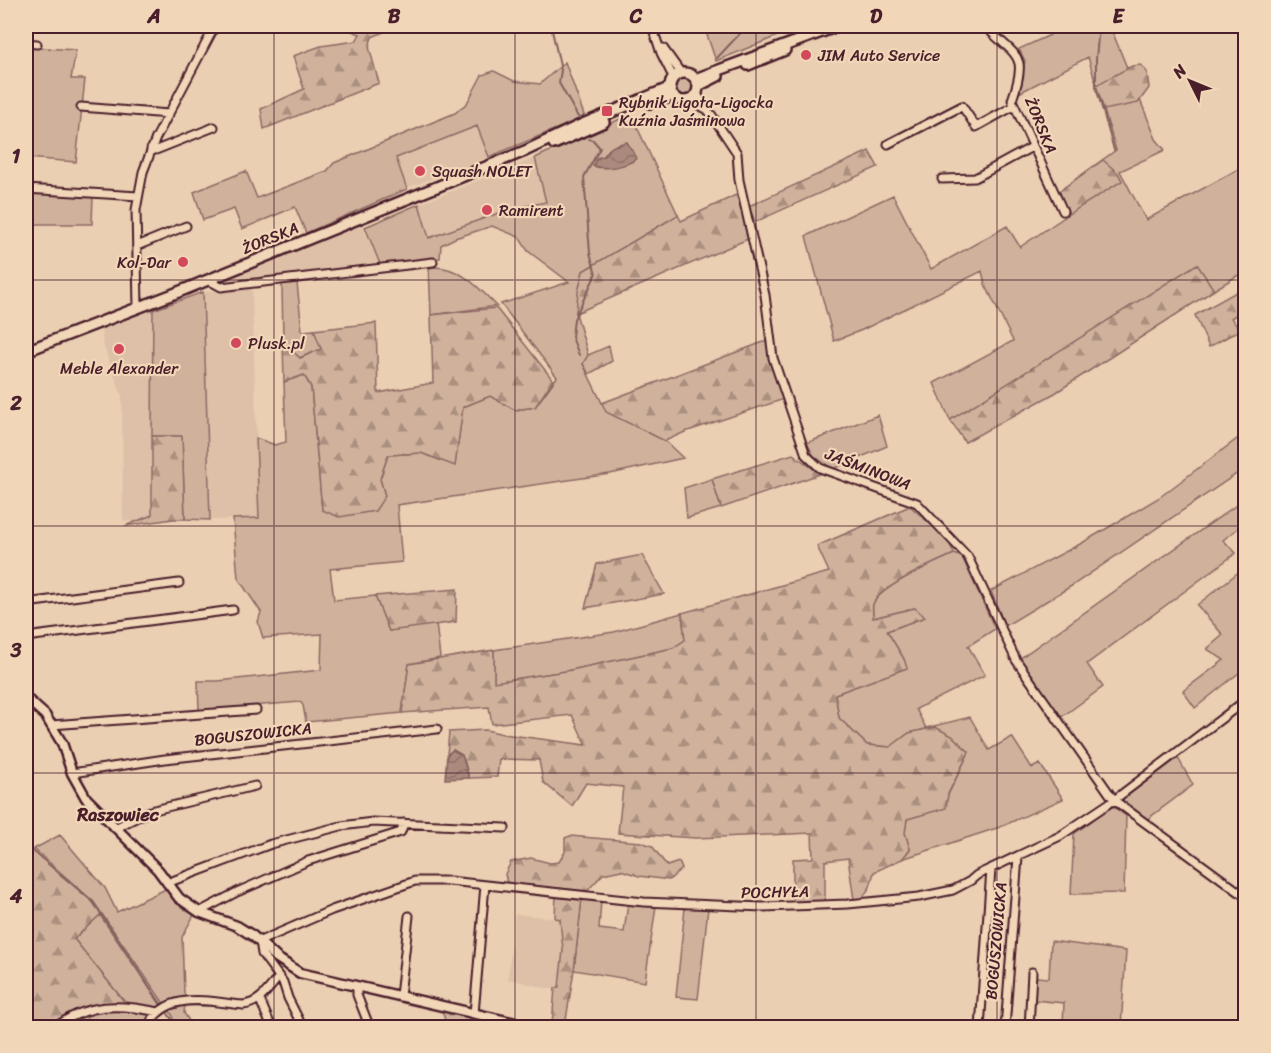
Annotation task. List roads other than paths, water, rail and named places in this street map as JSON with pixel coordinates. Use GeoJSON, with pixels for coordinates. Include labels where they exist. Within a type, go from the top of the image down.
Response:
{"type":"FeatureCollection","features":[{"type":"Feature","properties":{"kind":"main road"},"geometry":{"type":"LineString","coordinates":[[697,86],[688,74],[677,75],[671,92],[679,101],[689,100],[697,86],[784,51],[838,26]]}},
{"type":"Feature","properties":{"kind":"main road","name":"ŻORSKA"},"geometry":{"type":"LineString","coordinates":[[26,351],[525,152],[550,146],[671,92]]}},
{"type":"Feature","properties":{"kind":"street"},"geometry":{"type":"LineString","coordinates":[[138,307],[136,210],[138,196],[151,149],[215,26]]}},
{"type":"Feature","properties":{"kind":"street"},"geometry":{"type":"LineString","coordinates":[[652,26],[661,53],[677,75]]}},
{"type":"Feature","properties":{"kind":"street","name":"ŻORSKA"},"geometry":{"type":"LineString","coordinates":[[985,26],[1019,58],[1021,75],[1012,100],[1063,211]]}},
{"type":"Feature","properties":{"kind":"street"},"geometry":{"type":"LineString","coordinates":[[26,43],[37,44]]}},
{"type":"Feature","properties":{"kind":"street","name":"JAŚMINOWA"},"geometry":{"type":"LineString","coordinates":[[697,86],[706,109],[737,153],[739,180],[765,295],[773,358],[806,455],[820,468],[917,503],[968,556],[1016,660],[1114,800],[1244,893]]}},
{"type":"Feature","properties":{"kind":"street","name":"JAŚMINOWA"},"geometry":{"type":"LineString","coordinates":[[689,100],[706,109]]}},
{"type":"Feature","properties":{"kind":"street"},"geometry":{"type":"LineString","coordinates":[[888,144],[962,106],[976,127],[1014,106]]}},
{"type":"Feature","properties":{"kind":"street"},"geometry":{"type":"LineString","coordinates":[[81,107],[169,114]]}},
{"type":"Feature","properties":{"kind":"street"},"geometry":{"type":"LineString","coordinates":[[151,149],[156,150],[214,127]]}},
{"type":"Feature","properties":{"kind":"street"},"geometry":{"type":"LineString","coordinates":[[942,179],[975,178],[1032,147]]}},
{"type":"Feature","properties":{"kind":"street"},"geometry":{"type":"LineString","coordinates":[[26,189],[138,196]]}},
{"type":"Feature","properties":{"kind":"street"},"geometry":{"type":"LineString","coordinates":[[137,246],[186,226]]}},
{"type":"Feature","properties":{"kind":"street"},"geometry":{"type":"LineString","coordinates":[[208,280],[221,287],[433,262]]}},
{"type":"Feature","properties":{"kind":"street"},"geometry":{"type":"LineString","coordinates":[[26,603],[179,583]]}},
{"type":"Feature","properties":{"kind":"street"},"geometry":{"type":"LineString","coordinates":[[26,637],[233,610]]}},
{"type":"Feature","properties":{"kind":"street"},"geometry":{"type":"LineString","coordinates":[[26,698],[45,716],[62,743],[72,773],[86,798],[158,870],[179,898],[199,912],[237,926],[260,941],[276,958],[300,973],[537,1028]]}},
{"type":"Feature","properties":{"kind":"street","name":"POCHYŁA"},"geometry":{"type":"LineString","coordinates":[[260,941],[342,906],[415,881],[448,881],[531,888],[644,902],[763,907],[848,904],[919,897],[952,890],[1060,836],[1114,800],[1245,700]]}},
{"type":"Feature","properties":{"kind":"street","name":"BOGUSZOWICKA"},"geometry":{"type":"LineString","coordinates":[[51,725],[256,710]]}},
{"type":"Feature","properties":{"kind":"street","name":"BOGUSZOWICKA"},"geometry":{"type":"LineString","coordinates":[[72,773],[165,759],[437,729]]}},
{"type":"Feature","properties":{"kind":"street"},"geometry":{"type":"LineString","coordinates":[[115,828],[150,811],[255,786]]}},
{"type":"Feature","properties":{"kind":"street"},"geometry":{"type":"LineString","coordinates":[[167,883],[271,844],[341,826],[373,822],[505,828]]}},
{"type":"Feature","properties":{"kind":"street"},"geometry":{"type":"LineString","coordinates":[[199,912],[237,892],[308,861],[401,832],[404,823]]}},
{"type":"Feature","properties":{"kind":"street","name":"BOGUSZOWICKA"},"geometry":{"type":"LineString","coordinates":[[1005,1028],[1018,857]]}},
{"type":"Feature","properties":{"kind":"street","name":"BOGUSZOWICKA"},"geometry":{"type":"LineString","coordinates":[[980,1028],[991,869]]}},
{"type":"Feature","properties":{"kind":"street"},"geometry":{"type":"LineString","coordinates":[[474,1014],[485,885]]}},
{"type":"Feature","properties":{"kind":"street"},"geometry":{"type":"LineString","coordinates":[[400,996],[409,916]]}},
{"type":"Feature","properties":{"kind":"street"},"geometry":{"type":"LineString","coordinates":[[260,941],[262,954],[279,977],[303,1028]]}},
{"type":"Feature","properties":{"kind":"street"},"geometry":{"type":"LineString","coordinates":[[1029,1028],[1032,972]]}},
{"type":"Feature","properties":{"kind":"street"},"geometry":{"type":"LineString","coordinates":[[147,1028],[159,1012],[169,1005],[188,999],[243,1005],[260,1000],[279,977]]}},
{"type":"Feature","properties":{"kind":"street"},"geometry":{"type":"LineString","coordinates":[[357,987],[357,995],[370,1028]]}},
{"type":"Feature","properties":{"kind":"street"},"geometry":{"type":"LineString","coordinates":[[260,1000],[272,1028]]}},
{"type":"Feature","properties":{"kind":"street"},"geometry":{"type":"LineString","coordinates":[[54,1028],[67,1017],[97,1007],[120,1006],[159,1012]]}},
{"type":"Feature","properties":{"kind":"water"},"geometry":{"type":"Polygon","coordinates":[[[627,142],[637,158],[633,161],[616,167],[593,166],[597,158],[604,156],[611,148],[627,142]]]}},
{"type":"Feature","properties":{"kind":"water"},"geometry":{"type":"Polygon","coordinates":[[[453,750],[462,755],[469,778],[445,779],[447,755],[453,750]]]}},
{"type":"Feature","properties":{"kind":"waterway"},"geometry":{"type":"LineString","coordinates":[[551,26],[561,70],[559,83],[578,117]]}},
{"type":"Feature","properties":{"kind":"waterway"},"geometry":{"type":"LineString","coordinates":[[717,58],[747,26]]}},
{"type":"Feature","properties":{"kind":"waterway"},"geometry":{"type":"LineString","coordinates":[[1099,26],[1096,87],[1114,150]]}},
{"type":"Feature","properties":{"kind":"waterway"},"geometry":{"type":"LineString","coordinates":[[579,355],[572,337],[574,319],[596,274],[590,253],[584,177],[600,148],[593,140],[588,139]]}},
{"type":"Feature","properties":{"kind":"waterway"},"geometry":{"type":"LineString","coordinates":[[26,845],[93,902],[162,1005]]}},
{"type":"Feature","properties":{"kind":"waterway"},"geometry":{"type":"LineString","coordinates":[[166,1011],[171,1018],[171,1028]]}},
{"type":"Feature","properties":{"kind":"place","name":"JIM Auto Service"},"geometry":{"type":"Point","coordinates":[806,55]}},
{"type":"Feature","properties":{"kind":"place","name":"Rybnik Ligota-Ligocka Kuźnia Jaśminowa"},"geometry":{"type":"Point","coordinates":[607,111]}},
{"type":"Feature","properties":{"kind":"place","name":"Squash NOLET"},"geometry":{"type":"Point","coordinates":[420,171]}},
{"type":"Feature","properties":{"kind":"place","name":"Ramirent"},"geometry":{"type":"Point","coordinates":[487,210]}},
{"type":"Feature","properties":{"kind":"place","name":"Kol-Dar"},"geometry":{"type":"Point","coordinates":[183,262]}},
{"type":"Feature","properties":{"kind":"place","name":"Plusk.pl"},"geometry":{"type":"Point","coordinates":[236,343]}},
{"type":"Feature","properties":{"kind":"place","name":"Meble Alexander"},"geometry":{"type":"Point","coordinates":[119,349]}},
{"type":"Feature","properties":{"kind":"district","name":"Raszowiec"},"geometry":{"type":"Point","coordinates":[118,815]}}]}
